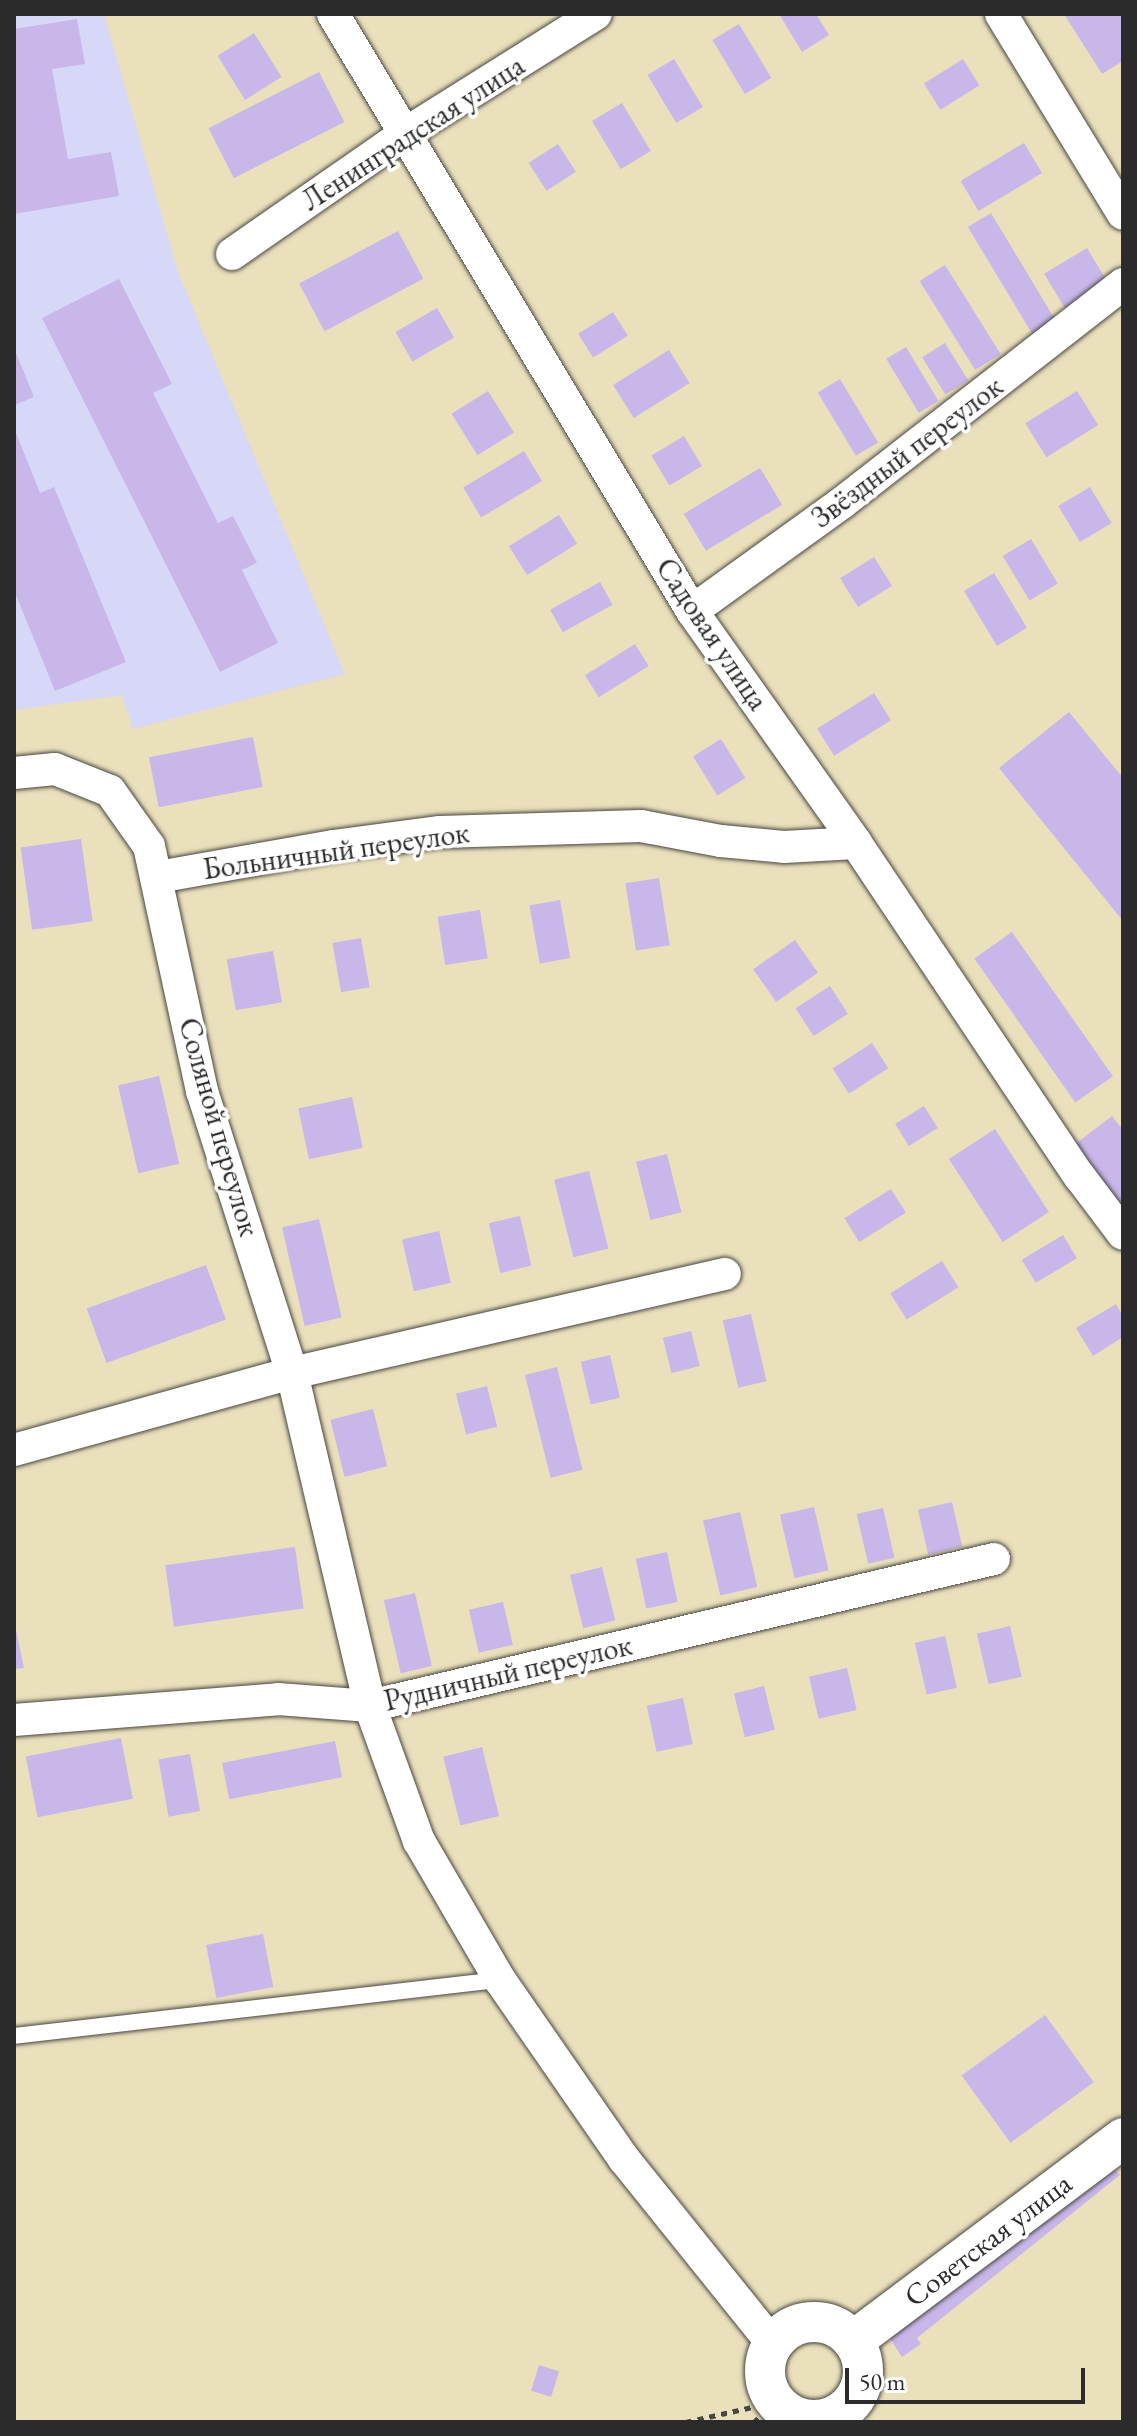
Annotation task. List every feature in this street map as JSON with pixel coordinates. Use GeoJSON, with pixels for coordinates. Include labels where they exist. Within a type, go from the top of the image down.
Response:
{"type":"FeatureCollection","features":[{"type":"Feature","properties":{"kind":"street","name":"Садовая улица"},"geometry":{"type":"LineString","coordinates":[[333,14],[692,611],[856,843],[1071,1164],[1123,1234]]}},
{"type":"Feature","properties":{"kind":"street","name":"Ленинградская улица"},"geometry":{"type":"LineString","coordinates":[[232,254],[406,133],[596,14]]}},
{"type":"Feature","properties":{"kind":"street"},"geometry":{"type":"LineString","coordinates":[[1001,14],[1123,214]]}},
{"type":"Feature","properties":{"kind":"street","name":"Звёздный переулок"},"geometry":{"type":"LineString","coordinates":[[692,611],[843,502],[1121,287]]}},
{"type":"Feature","properties":{"kind":"street"},"geometry":{"type":"LineString","coordinates":[[14,773],[55,769],[110,791],[149,846],[158,877]]}},
{"type":"Feature","properties":{"kind":"street","name":"Больничный переулок"},"geometry":{"type":"LineString","coordinates":[[158,877],[333,846],[440,832],[641,826],[721,841],[784,847],[856,843]]}},
{"type":"Feature","properties":{"kind":"street","name":"Соляной переулок"},"geometry":{"type":"LineString","coordinates":[[158,877],[202,1091],[292,1373],[370,1706],[419,1841],[500,1980],[624,2159],[773,2344]]}},
{"type":"Feature","properties":{"kind":"street"},"geometry":{"type":"LineString","coordinates":[[14,1450],[292,1373],[725,1274]]}},
{"type":"Feature","properties":{"kind":"street","name":"Рудничный переулок"},"geometry":{"type":"LineString","coordinates":[[14,1720],[278,1699],[370,1706],[994,1559]]}},
{"type":"Feature","properties":{"kind":"street","name":"Советская улица"},"geometry":{"type":"LineString","coordinates":[[853,2341],[1123,2138]]}},
{"type":"Feature","properties":{"kind":"street"},"geometry":{"type":"LineString","coordinates":[[812,2322],[827,2324],[853,2341],[860,2356],[861,2381],[851,2404],[838,2414],[822,2420],[764,2412],[765,2373],[773,2344],[797,2325],[812,2322]]}},
{"type":"Feature","properties":{"kind":"lane"},"geometry":{"type":"LineString","coordinates":[[14,2036],[500,1980]]}},
{"type":"Feature","properties":{"kind":"path"},"geometry":{"type":"LineString","coordinates":[[686,2422],[764,2412]]}},
{"type":"Feature","properties":{"kind":"shaded area"},"geometry":{"type":"Polygon","coordinates":[[[14,14],[104,14],[178,272],[345,674],[133,729],[122,695],[14,710],[14,14]]]}},
{"type":"Feature","properties":{"kind":"building"},"geometry":{"type":"Polygon","coordinates":[[[779,14],[816,14],[829,35],[802,52],[779,14]]]}},
{"type":"Feature","properties":{"kind":"building"},"geometry":{"type":"Polygon","coordinates":[[[1064,14],[1123,14],[1123,61],[1102,74],[1064,14]]]}},
{"type":"Feature","properties":{"kind":"building"},"geometry":{"type":"Polygon","coordinates":[[[77,19],[85,64],[52,69],[68,159],[111,152],[119,196],[14,214],[14,29],[77,19]]]}},
{"type":"Feature","properties":{"kind":"building"},"geometry":{"type":"Polygon","coordinates":[[[739,24],[771,78],[745,94],[712,40],[739,24]]]}},
{"type":"Feature","properties":{"kind":"building"},"geometry":{"type":"Polygon","coordinates":[[[254,33],[282,77],[245,100],[218,56],[254,33]]]}},
{"type":"Feature","properties":{"kind":"building"},"geometry":{"type":"Polygon","coordinates":[[[674,59],[703,107],[676,123],[647,75],[674,59]]]}},
{"type":"Feature","properties":{"kind":"building"},"geometry":{"type":"Polygon","coordinates":[[[963,59],[979,85],[940,110],[924,83],[963,59]]]}},
{"type":"Feature","properties":{"kind":"building"},"geometry":{"type":"Polygon","coordinates":[[[319,72],[344,122],[234,178],[209,128],[319,72]]]}},
{"type":"Feature","properties":{"kind":"building"},"geometry":{"type":"Polygon","coordinates":[[[622,103],[651,151],[621,169],[592,121],[622,103]]]}},
{"type":"Feature","properties":{"kind":"building"},"geometry":{"type":"Polygon","coordinates":[[[1024,143],[1042,173],[979,211],[961,181],[1024,143]]]}},
{"type":"Feature","properties":{"kind":"building"},"geometry":{"type":"Polygon","coordinates":[[[558,144],[576,172],[547,191],[529,163],[558,144]]]}},
{"type":"Feature","properties":{"kind":"building"},"geometry":{"type":"Polygon","coordinates":[[[991,213],[1057,323],[1034,337],[968,227],[991,213]]]}},
{"type":"Feature","properties":{"kind":"building"},"geometry":{"type":"Polygon","coordinates":[[[398,231],[423,279],[324,331],[299,284],[398,231]]]}},
{"type":"Feature","properties":{"kind":"building"},"geometry":{"type":"Polygon","coordinates":[[[1087,248],[1110,286],[1067,311],[1044,274],[1087,248]]]}},
{"type":"Feature","properties":{"kind":"building"},"geometry":{"type":"Polygon","coordinates":[[[945,265],[1001,354],[975,370],[920,281],[945,265]]]}},
{"type":"Feature","properties":{"kind":"building"},"geometry":{"type":"Polygon","coordinates":[[[119,279],[172,384],[153,393],[218,523],[233,516],[257,563],[242,570],[278,643],[220,672],[42,318],[119,279]]]}},
{"type":"Feature","properties":{"kind":"building"},"geometry":{"type":"Polygon","coordinates":[[[437,308],[454,337],[412,361],[395,332],[437,308]]]}},
{"type":"Feature","properties":{"kind":"building"},"geometry":{"type":"Polygon","coordinates":[[[613,312],[628,336],[593,357],[578,334],[613,312]]]}},
{"type":"Feature","properties":{"kind":"building"},"geometry":{"type":"Polygon","coordinates":[[[945,343],[968,380],[945,395],[922,357],[945,343]]]}},
{"type":"Feature","properties":{"kind":"building"},"geometry":{"type":"Polygon","coordinates":[[[906,347],[938,401],[919,413],[886,359],[906,347]]]}},
{"type":"Feature","properties":{"kind":"building"},"geometry":{"type":"Polygon","coordinates":[[[14,348],[34,397],[14,405],[14,348]]]}},
{"type":"Feature","properties":{"kind":"building"},"geometry":{"type":"Polygon","coordinates":[[[669,350],[690,383],[634,418],[613,385],[669,350]]]}},
{"type":"Feature","properties":{"kind":"building"},"geometry":{"type":"Polygon","coordinates":[[[840,379],[878,442],[856,456],[818,392],[840,379]]]}},
{"type":"Feature","properties":{"kind":"building"},"geometry":{"type":"Polygon","coordinates":[[[488,391],[514,433],[477,455],[452,414],[488,391]]]}},
{"type":"Feature","properties":{"kind":"building"},"geometry":{"type":"Polygon","coordinates":[[[1077,391],[1098,425],[1046,457],[1025,423],[1077,391]]]}},
{"type":"Feature","properties":{"kind":"building"},"geometry":{"type":"Polygon","coordinates":[[[14,428],[40,493],[54,487],[126,662],[55,691],[14,590],[14,428]]]}},
{"type":"Feature","properties":{"kind":"building"},"geometry":{"type":"Polygon","coordinates":[[[684,436],[702,466],[669,486],[651,456],[684,436]]]}},
{"type":"Feature","properties":{"kind":"building"},"geometry":{"type":"Polygon","coordinates":[[[524,451],[542,481],[481,518],[463,488],[524,451]]]}},
{"type":"Feature","properties":{"kind":"building"},"geometry":{"type":"Polygon","coordinates":[[[760,468],[782,505],[706,551],[684,514],[760,468]]]}},
{"type":"Feature","properties":{"kind":"building"},"geometry":{"type":"Polygon","coordinates":[[[1090,487],[1112,523],[1080,542],[1058,506],[1090,487]]]}},
{"type":"Feature","properties":{"kind":"building"},"geometry":{"type":"Polygon","coordinates":[[[559,515],[577,544],[527,575],[509,546],[559,515]]]}},
{"type":"Feature","properties":{"kind":"building"},"geometry":{"type":"Polygon","coordinates":[[[1031,539],[1058,584],[1029,601],[1003,556],[1031,539]]]}},
{"type":"Feature","properties":{"kind":"building"},"geometry":{"type":"Polygon","coordinates":[[[874,557],[892,586],[858,607],[840,578],[874,557]]]}},
{"type":"Feature","properties":{"kind":"building"},"geometry":{"type":"Polygon","coordinates":[[[994,573],[1027,628],[997,646],[964,591],[994,573]]]}},
{"type":"Feature","properties":{"kind":"building"},"geometry":{"type":"Polygon","coordinates":[[[600,582],[613,605],[563,632],[550,610],[600,582]]]}},
{"type":"Feature","properties":{"kind":"building"},"geometry":{"type":"Polygon","coordinates":[[[635,644],[649,666],[599,697],[585,675],[635,644]]]}},
{"type":"Feature","properties":{"kind":"building"},"geometry":{"type":"Polygon","coordinates":[[[874,693],[891,720],[834,756],[817,729],[874,693]]]}},
{"type":"Feature","properties":{"kind":"building"},"geometry":{"type":"Polygon","coordinates":[[[1069,712],[1123,778],[1123,921],[999,768],[1069,712]]]}},
{"type":"Feature","properties":{"kind":"building"},"geometry":{"type":"Polygon","coordinates":[[[253,737],[263,787],[159,807],[149,757],[253,737]]]}},
{"type":"Feature","properties":{"kind":"building"},"geometry":{"type":"Polygon","coordinates":[[[721,739],[745,778],[717,795],[693,756],[721,739]]]}},
{"type":"Feature","properties":{"kind":"building"},"geometry":{"type":"Polygon","coordinates":[[[81,839],[93,921],[32,930],[21,847],[81,839]]]}},
{"type":"Feature","properties":{"kind":"building"},"geometry":{"type":"Polygon","coordinates":[[[659,878],[670,945],[636,950],[625,883],[659,878]]]}},
{"type":"Feature","properties":{"kind":"building"},"geometry":{"type":"Polygon","coordinates":[[[560,900],[570,958],[540,963],[529,905],[560,900]]]}},
{"type":"Feature","properties":{"kind":"building"},"geometry":{"type":"Polygon","coordinates":[[[480,910],[488,958],[445,965],[438,917],[480,910]]]}},
{"type":"Feature","properties":{"kind":"building"},"geometry":{"type":"Polygon","coordinates":[[[1012,932],[1113,1076],[1075,1103],[974,958],[1012,932]]]}},
{"type":"Feature","properties":{"kind":"building"},"geometry":{"type":"Polygon","coordinates":[[[361,938],[370,987],[341,992],[332,943],[361,938]]]}},
{"type":"Feature","properties":{"kind":"building"},"geometry":{"type":"Polygon","coordinates":[[[795,940],[818,973],[776,1002],[753,969],[795,940]]]}},
{"type":"Feature","properties":{"kind":"building"},"geometry":{"type":"Polygon","coordinates":[[[273,951],[282,1002],[236,1010],[227,959],[273,951]]]}},
{"type":"Feature","properties":{"kind":"building"},"geometry":{"type":"Polygon","coordinates":[[[830,986],[848,1014],[814,1036],[796,1008],[830,986]]]}},
{"type":"Feature","properties":{"kind":"building"},"geometry":{"type":"Polygon","coordinates":[[[872,1043],[888,1068],[849,1094],[833,1069],[872,1043]]]}},
{"type":"Feature","properties":{"kind":"building"},"geometry":{"type":"Polygon","coordinates":[[[159,1076],[179,1164],[138,1173],[118,1085],[159,1076]]]}},
{"type":"Feature","properties":{"kind":"building"},"geometry":{"type":"Polygon","coordinates":[[[352,1097],[363,1148],[309,1159],[298,1108],[352,1097]]]}},
{"type":"Feature","properties":{"kind":"building"},"geometry":{"type":"Polygon","coordinates":[[[924,1106],[938,1128],[909,1146],[895,1124],[924,1106]]]}},
{"type":"Feature","properties":{"kind":"building"},"geometry":{"type":"Polygon","coordinates":[[[1112,1116],[1123,1130],[1123,1210],[1074,1145],[1112,1116]]]}},
{"type":"Feature","properties":{"kind":"building"},"geometry":{"type":"Polygon","coordinates":[[[995,1129],[1049,1212],[1003,1242],[949,1159],[995,1129]]]}},
{"type":"Feature","properties":{"kind":"building"},"geometry":{"type":"Polygon","coordinates":[[[667,1154],[682,1212],[650,1220],[636,1162],[667,1154]]]}},
{"type":"Feature","properties":{"kind":"building"},"geometry":{"type":"Polygon","coordinates":[[[589,1171],[608,1249],[573,1257],[554,1180],[589,1171]]]}},
{"type":"Feature","properties":{"kind":"building"},"geometry":{"type":"Polygon","coordinates":[[[891,1189],[906,1213],[859,1242],[844,1218],[891,1189]]]}},
{"type":"Feature","properties":{"kind":"building"},"geometry":{"type":"Polygon","coordinates":[[[520,1216],[531,1266],[500,1273],[489,1223],[520,1216]]]}},
{"type":"Feature","properties":{"kind":"building"},"geometry":{"type":"Polygon","coordinates":[[[319,1219],[342,1317],[305,1326],[282,1228],[319,1219]]]}},
{"type":"Feature","properties":{"kind":"building"},"geometry":{"type":"Polygon","coordinates":[[[439,1231],[451,1283],[414,1291],[402,1240],[439,1231]]]}},
{"type":"Feature","properties":{"kind":"building"},"geometry":{"type":"Polygon","coordinates":[[[1063,1235],[1077,1258],[1036,1283],[1022,1260],[1063,1235]]]}},
{"type":"Feature","properties":{"kind":"building"},"geometry":{"type":"Polygon","coordinates":[[[942,1261],[958,1287],[907,1320],[890,1293],[942,1261]]]}},
{"type":"Feature","properties":{"kind":"building"},"geometry":{"type":"Polygon","coordinates":[[[206,1265],[226,1320],[106,1363],[87,1308],[206,1265]]]}},
{"type":"Feature","properties":{"kind":"building"},"geometry":{"type":"Polygon","coordinates":[[[1116,1304],[1123,1316],[1123,1337],[1093,1356],[1076,1328],[1116,1304]]]}},
{"type":"Feature","properties":{"kind":"building"},"geometry":{"type":"Polygon","coordinates":[[[751,1314],[767,1381],[738,1388],[723,1321],[751,1314]]]}},
{"type":"Feature","properties":{"kind":"building"},"geometry":{"type":"Polygon","coordinates":[[[691,1331],[700,1366],[672,1373],[663,1338],[691,1331]]]}},
{"type":"Feature","properties":{"kind":"building"},"geometry":{"type":"Polygon","coordinates":[[[610,1355],[620,1398],[591,1405],[581,1362],[610,1355]]]}},
{"type":"Feature","properties":{"kind":"building"},"geometry":{"type":"Polygon","coordinates":[[[557,1367],[583,1470],[551,1478],[525,1375],[557,1367]]]}},
{"type":"Feature","properties":{"kind":"building"},"geometry":{"type":"Polygon","coordinates":[[[487,1386],[497,1427],[466,1434],[456,1394],[487,1386]]]}},
{"type":"Feature","properties":{"kind":"building"},"geometry":{"type":"Polygon","coordinates":[[[373,1409],[387,1466],[345,1477],[330,1420],[373,1409]]]}},
{"type":"Feature","properties":{"kind":"building"},"geometry":{"type":"Polygon","coordinates":[[[952,1502],[962,1547],[928,1555],[918,1510],[952,1502]]]}},
{"type":"Feature","properties":{"kind":"building"},"geometry":{"type":"Polygon","coordinates":[[[814,1507],[829,1570],[795,1578],[780,1515],[814,1507]]]}},
{"type":"Feature","properties":{"kind":"building"},"geometry":{"type":"Polygon","coordinates":[[[883,1508],[894,1558],[868,1564],[857,1514],[883,1508]]]}},
{"type":"Feature","properties":{"kind":"building"},"geometry":{"type":"Polygon","coordinates":[[[740,1512],[757,1587],[720,1596],[703,1521],[740,1512]]]}},
{"type":"Feature","properties":{"kind":"building"},"geometry":{"type":"Polygon","coordinates":[[[295,1547],[304,1608],[174,1627],[165,1565],[295,1547]]]}},
{"type":"Feature","properties":{"kind":"building"},"geometry":{"type":"Polygon","coordinates":[[[667,1552],[678,1602],[646,1609],[636,1559],[667,1552]]]}},
{"type":"Feature","properties":{"kind":"building"},"geometry":{"type":"Polygon","coordinates":[[[602,1567],[615,1620],[583,1628],[570,1575],[602,1567]]]}},
{"type":"Feature","properties":{"kind":"building"},"geometry":{"type":"Polygon","coordinates":[[[415,1593],[432,1666],[401,1673],[384,1600],[415,1593]]]}},
{"type":"Feature","properties":{"kind":"building"},"geometry":{"type":"Polygon","coordinates":[[[503,1602],[513,1645],[479,1653],[469,1610],[503,1602]]]}},
{"type":"Feature","properties":{"kind":"building"},"geometry":{"type":"Polygon","coordinates":[[[14,1620],[24,1668],[14,1669],[14,1620]]]}},
{"type":"Feature","properties":{"kind":"building"},"geometry":{"type":"Polygon","coordinates":[[[1010,1626],[1022,1677],[989,1684],[977,1634],[1010,1626]]]}},
{"type":"Feature","properties":{"kind":"building"},"geometry":{"type":"Polygon","coordinates":[[[945,1636],[957,1688],[927,1695],[915,1643],[945,1636]]]}},
{"type":"Feature","properties":{"kind":"building"},"geometry":{"type":"Polygon","coordinates":[[[847,1668],[857,1710],[819,1719],[809,1677],[847,1668]]]}},
{"type":"Feature","properties":{"kind":"building"},"geometry":{"type":"Polygon","coordinates":[[[764,1686],[775,1730],[745,1737],[734,1693],[764,1686]]]}},
{"type":"Feature","properties":{"kind":"building"},"geometry":{"type":"Polygon","coordinates":[[[683,1698],[693,1744],[657,1752],[647,1706],[683,1698]]]}},
{"type":"Feature","properties":{"kind":"building"},"geometry":{"type":"Polygon","coordinates":[[[121,1738],[133,1799],[38,1817],[26,1757],[121,1738]]]}},
{"type":"Feature","properties":{"kind":"building"},"geometry":{"type":"Polygon","coordinates":[[[335,1741],[342,1777],[229,1799],[222,1763],[335,1741]]]}},
{"type":"Feature","properties":{"kind":"building"},"geometry":{"type":"Polygon","coordinates":[[[482,1747],[499,1816],[460,1826],[443,1757],[482,1747]]]}},
{"type":"Feature","properties":{"kind":"building"},"geometry":{"type":"Polygon","coordinates":[[[190,1754],[200,1811],[169,1817],[158,1760],[190,1754]]]}},
{"type":"Feature","properties":{"kind":"building"},"geometry":{"type":"Polygon","coordinates":[[[263,1934],[273,1987],[216,1998],[206,1945],[263,1934]]]}},
{"type":"Feature","properties":{"kind":"building"},"geometry":{"type":"Polygon","coordinates":[[[1045,2015],[1094,2082],[1010,2143],[962,2076],[1045,2015]]]}},
{"type":"Feature","properties":{"kind":"building"},"geometry":{"type":"Polygon","coordinates":[[[1110,2164],[1120,2175],[917,2338],[921,2344],[902,2357],[889,2337],[1110,2164]]]}},
{"type":"Feature","properties":{"kind":"building"},"geometry":{"type":"Polygon","coordinates":[[[539,2365],[559,2371],[551,2397],[531,2391],[539,2365]]]}}]}
